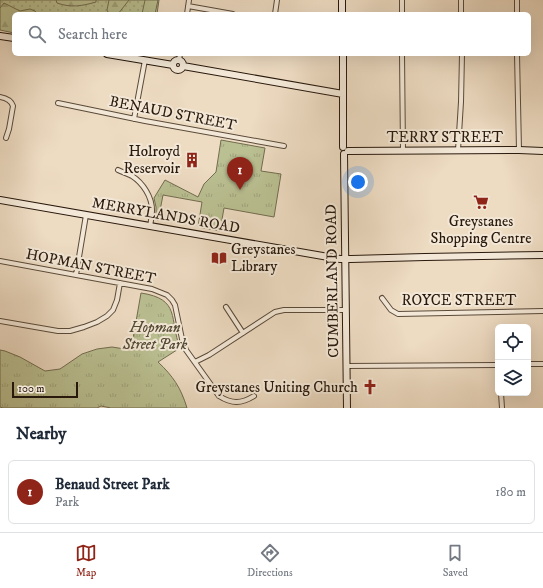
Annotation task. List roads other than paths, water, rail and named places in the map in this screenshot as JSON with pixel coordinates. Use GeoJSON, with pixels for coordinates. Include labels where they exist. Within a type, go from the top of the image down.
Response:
{"type":"FeatureCollection","features":[{"type":"Feature","properties":{"kind":"street"},"geometry":{"type":"LineString","coordinates":[[187,12],[189,0]]}},
{"type":"Feature","properties":{"kind":"street"},"geometry":{"type":"LineString","coordinates":[[275,12],[278,0]]}},
{"type":"Feature","properties":{"kind":"street"},"geometry":{"type":"LineString","coordinates":[[342,0],[342,12]]}},
{"type":"Feature","properties":{"kind":"street"},"geometry":{"type":"LineString","coordinates":[[402,0],[402,12]]}},
{"type":"Feature","properties":{"kind":"street"},"geometry":{"type":"LineString","coordinates":[[461,0],[461,12]]}},
{"type":"Feature","properties":{"kind":"street"},"geometry":{"type":"LineString","coordinates":[[516,0],[517,12]]}},
{"type":"Feature","properties":{"kind":"street"},"geometry":{"type":"LineString","coordinates":[[188,6],[222,12]]}},
{"type":"Feature","properties":{"kind":"street"},"geometry":{"type":"LineString","coordinates":[[0,36],[12,38]]}},
{"type":"Feature","properties":{"kind":"street"},"geometry":{"type":"LineString","coordinates":[[120,56],[173,65],[177,70],[180,70],[183,66]]}},
{"type":"Feature","properties":{"kind":"street","name":"CUMBERLAND ROAD"},"geometry":{"type":"LineString","coordinates":[[342,56],[345,151],[347,408]]}},
{"type":"Feature","properties":{"kind":"street"},"geometry":{"type":"LineString","coordinates":[[402,56],[403,151]]}},
{"type":"Feature","properties":{"kind":"street"},"geometry":{"type":"LineString","coordinates":[[458,150],[462,56]]}},
{"type":"Feature","properties":{"kind":"street"},"geometry":{"type":"LineString","coordinates":[[517,56],[519,150]]}},
{"type":"Feature","properties":{"kind":"street"},"geometry":{"type":"LineString","coordinates":[[173,65],[179,57],[183,66]]}},
{"type":"Feature","properties":{"kind":"street"},"geometry":{"type":"LineString","coordinates":[[134,119],[145,60]]}},
{"type":"Feature","properties":{"kind":"street"},"geometry":{"type":"LineString","coordinates":[[183,66],[342,94]]}},
{"type":"Feature","properties":{"kind":"street"},"geometry":{"type":"LineString","coordinates":[[0,97],[13,101],[13,108],[6,138]]}},
{"type":"Feature","properties":{"kind":"street","name":"BENAUD STREET"},"geometry":{"type":"LineString","coordinates":[[58,103],[134,119],[284,146]]}},
{"type":"Feature","properties":{"kind":"street","name":"TERRY STREET"},"geometry":{"type":"LineString","coordinates":[[345,151],[543,151]]}},
{"type":"Feature","properties":{"kind":"street"},"geometry":{"type":"LineString","coordinates":[[118,170],[137,180],[146,191],[151,202],[152,210],[150,226]]}},
{"type":"Feature","properties":{"kind":"street","name":"MERRYLANDS ROAD"},"geometry":{"type":"LineString","coordinates":[[0,200],[345,259],[543,255]]}},
{"type":"Feature","properties":{"kind":"street"},"geometry":{"type":"LineString","coordinates":[[76,275],[86,215]]}},
{"type":"Feature","properties":{"kind":"street","name":"HOPMAN STREET"},"geometry":{"type":"LineString","coordinates":[[0,261],[160,291],[167,295],[175,305],[184,345],[220,396],[234,402],[248,400],[254,396]]}},
{"type":"Feature","properties":{"kind":"street"},"geometry":{"type":"LineString","coordinates":[[0,321],[58,331],[70,331],[84,328],[107,316],[113,310],[117,300],[120,283]]}},
{"type":"Feature","properties":{"kind":"street","name":"ROYCE STREET"},"geometry":{"type":"LineString","coordinates":[[382,298],[391,310],[395,313],[401,314],[543,311]]}},
{"type":"Feature","properties":{"kind":"street"},"geometry":{"type":"LineString","coordinates":[[226,307],[243,333]]}},
{"type":"Feature","properties":{"kind":"street"},"geometry":{"type":"LineString","coordinates":[[195,362],[209,355],[270,315],[280,311],[346,310]]}},
{"type":"Feature","properties":{"kind":"street"},"geometry":{"type":"LineString","coordinates":[[347,366],[495,364]]}},
{"type":"Feature","properties":{"kind":"street"},"geometry":{"type":"LineString","coordinates":[[531,364],[543,364]]}},
{"type":"Feature","properties":{"kind":"street"},"geometry":{"type":"LineString","coordinates":[[501,396],[502,408]]}},
{"type":"Feature","properties":{"kind":"place","name":"Holroyd Reservoir"},"geometry":{"type":"Point","coordinates":[192,160]}},
{"type":"Feature","properties":{"kind":"place","name":"Benaud Street Park"},"geometry":{"type":"Point","coordinates":[240,190]}},
{"type":"Feature","properties":{"kind":"place","name":"Greystanes Shopping Centre"},"geometry":{"type":"Point","coordinates":[481,202]}},
{"type":"Feature","properties":{"kind":"place","name":"Greystanes Library"},"geometry":{"type":"Point","coordinates":[219,258]}},
{"type":"Feature","properties":{"kind":"place","name":"Greystanes Uniting Church"},"geometry":{"type":"Point","coordinates":[370,387]}},
{"type":"Feature","properties":{"kind":"park label","name":"Hopman Street Park"},"geometry":{"type":"Point","coordinates":[155,336]}}]}
